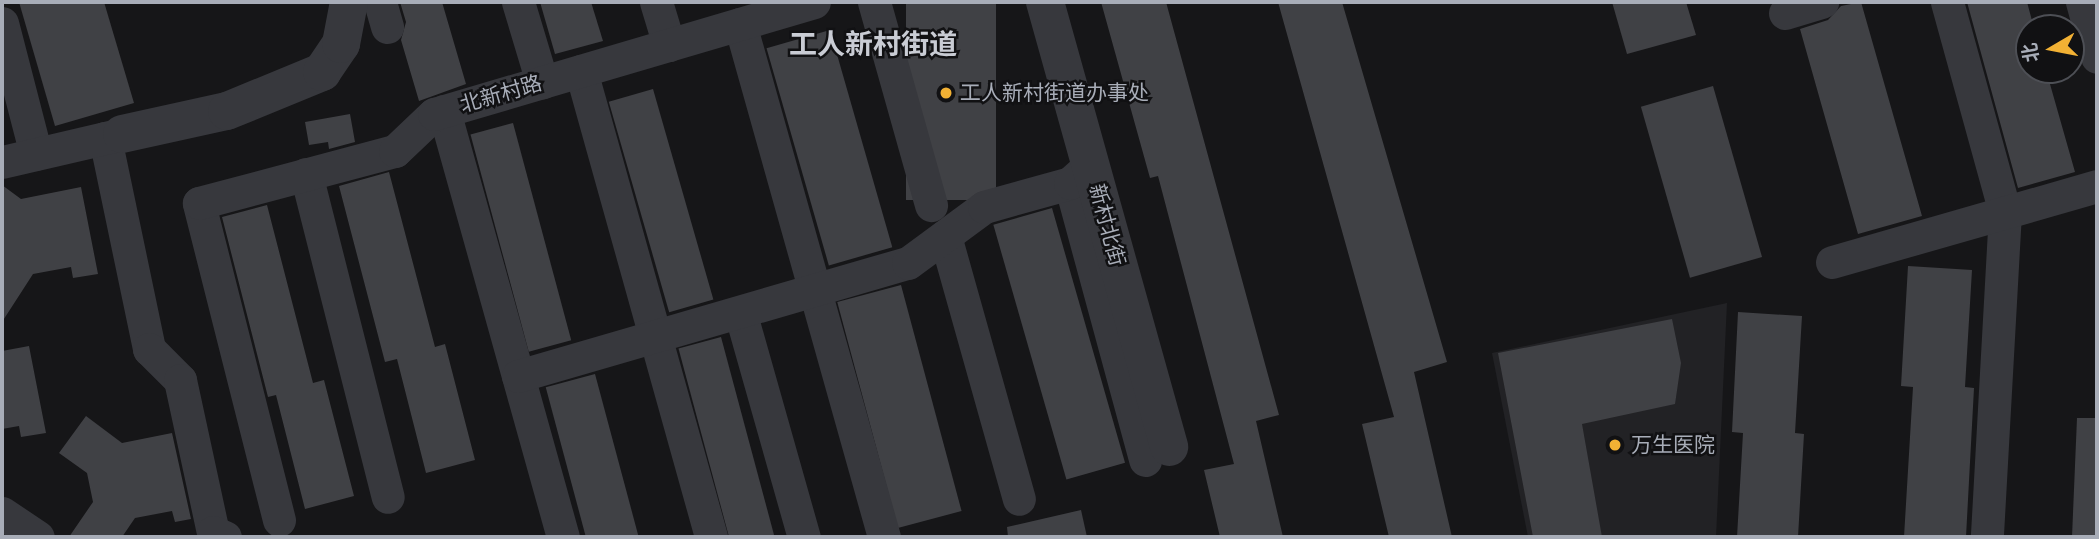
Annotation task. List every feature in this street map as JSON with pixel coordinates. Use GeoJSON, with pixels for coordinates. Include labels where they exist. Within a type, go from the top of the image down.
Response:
{"type":"FeatureCollection","features":[{"type":"Feature","properties":{"kind":"street"},"geometry":{"type":"LineString","coordinates":[[2,162],[227,111],[322,72],[341,44],[349,2]]}},
{"type":"Feature","properties":{"kind":"street"},"geometry":{"type":"LineString","coordinates":[[518,2],[542,82]]}},
{"type":"Feature","properties":{"kind":"street"},"geometry":{"type":"LineString","coordinates":[[656,2],[669,45]]}},
{"type":"Feature","properties":{"kind":"street"},"geometry":{"type":"LineString","coordinates":[[874,2],[931,205]]}},
{"type":"Feature","properties":{"kind":"street","name":"新村北街"},"geometry":{"type":"LineString","coordinates":[[1045,2],[1080,174],[1157,453]]}},
{"type":"Feature","properties":{"kind":"street"},"geometry":{"type":"LineString","coordinates":[[1785,13],[1822,2]]}},
{"type":"Feature","properties":{"kind":"street"},"geometry":{"type":"LineString","coordinates":[[1947,2],[2005,212],[1987,537]]}},
{"type":"Feature","properties":{"kind":"street"},"geometry":{"type":"LineString","coordinates":[[2082,2],[2097,57]]}},
{"type":"Feature","properties":{"kind":"street","name":"北新村路"},"geometry":{"type":"LineString","coordinates":[[279,520],[199,203],[395,151],[434,114],[800,4]]}},
{"type":"Feature","properties":{"kind":"street"},"geometry":{"type":"LineString","coordinates":[[2,23],[36,154]]}},
{"type":"Feature","properties":{"kind":"street"},"geometry":{"type":"LineString","coordinates":[[740,24],[884,537]]}},
{"type":"Feature","properties":{"kind":"street"},"geometry":{"type":"LineString","coordinates":[[581,71],[711,537]]}},
{"type":"Feature","properties":{"kind":"street"},"geometry":{"type":"LineString","coordinates":[[444,111],[563,537]]}},
{"type":"Feature","properties":{"kind":"street"},"geometry":{"type":"LineString","coordinates":[[114,136],[149,349],[180,380],[213,535]]}},
{"type":"Feature","properties":{"kind":"street"},"geometry":{"type":"LineString","coordinates":[[306,174],[388,497]]}},
{"type":"Feature","properties":{"kind":"street"},"geometry":{"type":"LineString","coordinates":[[518,376],[741,315],[908,263],[984,207],[1080,174]]}},
{"type":"Feature","properties":{"kind":"street"},"geometry":{"type":"LineString","coordinates":[[1832,262],[2097,186]]}},
{"type":"Feature","properties":{"kind":"street"},"geometry":{"type":"LineString","coordinates":[[945,236],[1019,499]]}},
{"type":"Feature","properties":{"kind":"street"},"geometry":{"type":"LineString","coordinates":[[741,315],[804,537]]}},
{"type":"Feature","properties":{"kind":"street"},"geometry":{"type":"LineString","coordinates":[[2,513],[38,537]]}},
{"type":"Feature","properties":{"kind":"shaded area","name":"万生医院"},"geometry":{"type":"Polygon","coordinates":[[[1727,303],[1716,537],[1528,537],[1492,353],[1727,303]]]}},
{"type":"Feature","properties":{"kind":"building"},"geometry":{"type":"Polygon","coordinates":[[[19,2],[104,2],[134,103],[55,126],[19,2]]]}},
{"type":"Feature","properties":{"kind":"building"},"geometry":{"type":"Polygon","coordinates":[[[400,2],[442,2],[466,84],[419,101],[401,40],[406,22],[400,2]]]}},
{"type":"Feature","properties":{"kind":"building"},"geometry":{"type":"Polygon","coordinates":[[[540,2],[591,2],[603,41],[555,54],[540,2]]]}},
{"type":"Feature","properties":{"kind":"building"},"geometry":{"type":"Polygon","coordinates":[[[906,2],[996,2],[996,200],[906,200],[906,2]]]}},
{"type":"Feature","properties":{"kind":"building"},"geometry":{"type":"Polygon","coordinates":[[[1101,2],[1166,2],[1279,415],[1256,421],[1283,537],[1220,537],[1204,470],[1234,464],[1158,176],[1150,178],[1101,2]]]}},
{"type":"Feature","properties":{"kind":"building"},"geometry":{"type":"Polygon","coordinates":[[[1278,2],[1342,2],[1447,362],[1414,372],[1452,537],[1389,537],[1362,424],[1394,417],[1278,2]]]}},
{"type":"Feature","properties":{"kind":"building"},"geometry":{"type":"Polygon","coordinates":[[[1612,2],[1686,2],[1696,35],[1627,54],[1612,2]]]}},
{"type":"Feature","properties":{"kind":"building"},"geometry":{"type":"Polygon","coordinates":[[[1861,2],[1922,216],[1858,234],[1800,29],[1828,20],[1841,6],[1861,2]]]}},
{"type":"Feature","properties":{"kind":"building"},"geometry":{"type":"Polygon","coordinates":[[[1967,2],[2027,2],[2030,14],[2015,14],[2015,84],[2050,84],[2075,172],[2018,188],[1967,2]]]}},
{"type":"Feature","properties":{"kind":"building"},"geometry":{"type":"Polygon","coordinates":[[[830,30],[892,247],[829,265],[767,48],[830,30]]]}},
{"type":"Feature","properties":{"kind":"building"},"geometry":{"type":"Polygon","coordinates":[[[1713,86],[1762,257],[1690,278],[1641,107],[1713,86]]]}},
{"type":"Feature","properties":{"kind":"building"},"geometry":{"type":"Polygon","coordinates":[[[653,89],[713,300],[669,312],[609,102],[653,89]]]}},
{"type":"Feature","properties":{"kind":"building"},"geometry":{"type":"Polygon","coordinates":[[[350,114],[355,142],[329,149],[328,142],[309,145],[305,122],[350,114]]]}},
{"type":"Feature","properties":{"kind":"building"},"geometry":{"type":"Polygon","coordinates":[[[513,123],[571,340],[529,352],[470,134],[513,123]]]}},
{"type":"Feature","properties":{"kind":"building"},"geometry":{"type":"Polygon","coordinates":[[[389,172],[435,347],[445,344],[475,460],[426,473],[397,359],[385,362],[339,186],[389,172]]]}},
{"type":"Feature","properties":{"kind":"building"},"geometry":{"type":"Polygon","coordinates":[[[2,185],[21,199],[81,187],[98,274],[73,278],[71,267],[33,274],[2,322],[2,185]]]}},
{"type":"Feature","properties":{"kind":"building"},"geometry":{"type":"Polygon","coordinates":[[[267,205],[313,383],[324,380],[354,496],[305,509],[276,395],[268,397],[222,217],[267,205]]]}},
{"type":"Feature","properties":{"kind":"building"},"geometry":{"type":"Polygon","coordinates":[[[1052,208],[1125,463],[1066,480],[993,225],[1052,208]]]}},
{"type":"Feature","properties":{"kind":"building"},"geometry":{"type":"Polygon","coordinates":[[[1908,266],[1972,270],[1965,387],[1974,388],[1966,537],[1904,537],[1913,387],[1901,386],[1908,266]]]}},
{"type":"Feature","properties":{"kind":"building"},"geometry":{"type":"Polygon","coordinates":[[[901,285],[962,511],[898,528],[837,302],[901,285]]]}},
{"type":"Feature","properties":{"kind":"building"},"geometry":{"type":"Polygon","coordinates":[[[1738,312],[1802,316],[1795,433],[1804,434],[1798,537],[1737,537],[1743,433],[1732,432],[1738,312]]]}},
{"type":"Feature","properties":{"kind":"building"},"geometry":{"type":"Polygon","coordinates":[[[1672,319],[1681,363],[1675,404],[1582,424],[1602,537],[1533,537],[1498,353],[1672,319]]]}},
{"type":"Feature","properties":{"kind":"building"},"geometry":{"type":"Polygon","coordinates":[[[721,337],[775,537],[729,537],[678,348],[721,337]]]}},
{"type":"Feature","properties":{"kind":"building"},"geometry":{"type":"Polygon","coordinates":[[[29,346],[46,433],[21,437],[19,426],[2,429],[2,351],[29,346]]]}},
{"type":"Feature","properties":{"kind":"building"},"geometry":{"type":"Polygon","coordinates":[[[595,374],[639,537],[586,537],[546,387],[595,374]]]}},
{"type":"Feature","properties":{"kind":"building"},"geometry":{"type":"Polygon","coordinates":[[[86,416],[122,443],[172,433],[191,519],[175,522],[172,511],[135,518],[122,537],[69,537],[93,502],[87,473],[59,453],[86,416]]]}},
{"type":"Feature","properties":{"kind":"building"},"geometry":{"type":"Polygon","coordinates":[[[2077,418],[2097,418],[2097,537],[2072,537],[2077,418]]]}},
{"type":"Feature","properties":{"kind":"building"},"geometry":{"type":"Polygon","coordinates":[[[1081,510],[1087,537],[1008,537],[1007,527],[1081,510]]]}},
{"type":"Feature","properties":{"kind":"place","name":"工人新村街道办事处"},"geometry":{"type":"Point","coordinates":[946,93]}},
{"type":"Feature","properties":{"kind":"place","name":"万生医院"},"geometry":{"type":"Point","coordinates":[1615,445]}},
{"type":"Feature","properties":{"kind":"district","name":"工人新村街道"},"geometry":{"type":"Point","coordinates":[873,45]}}]}
